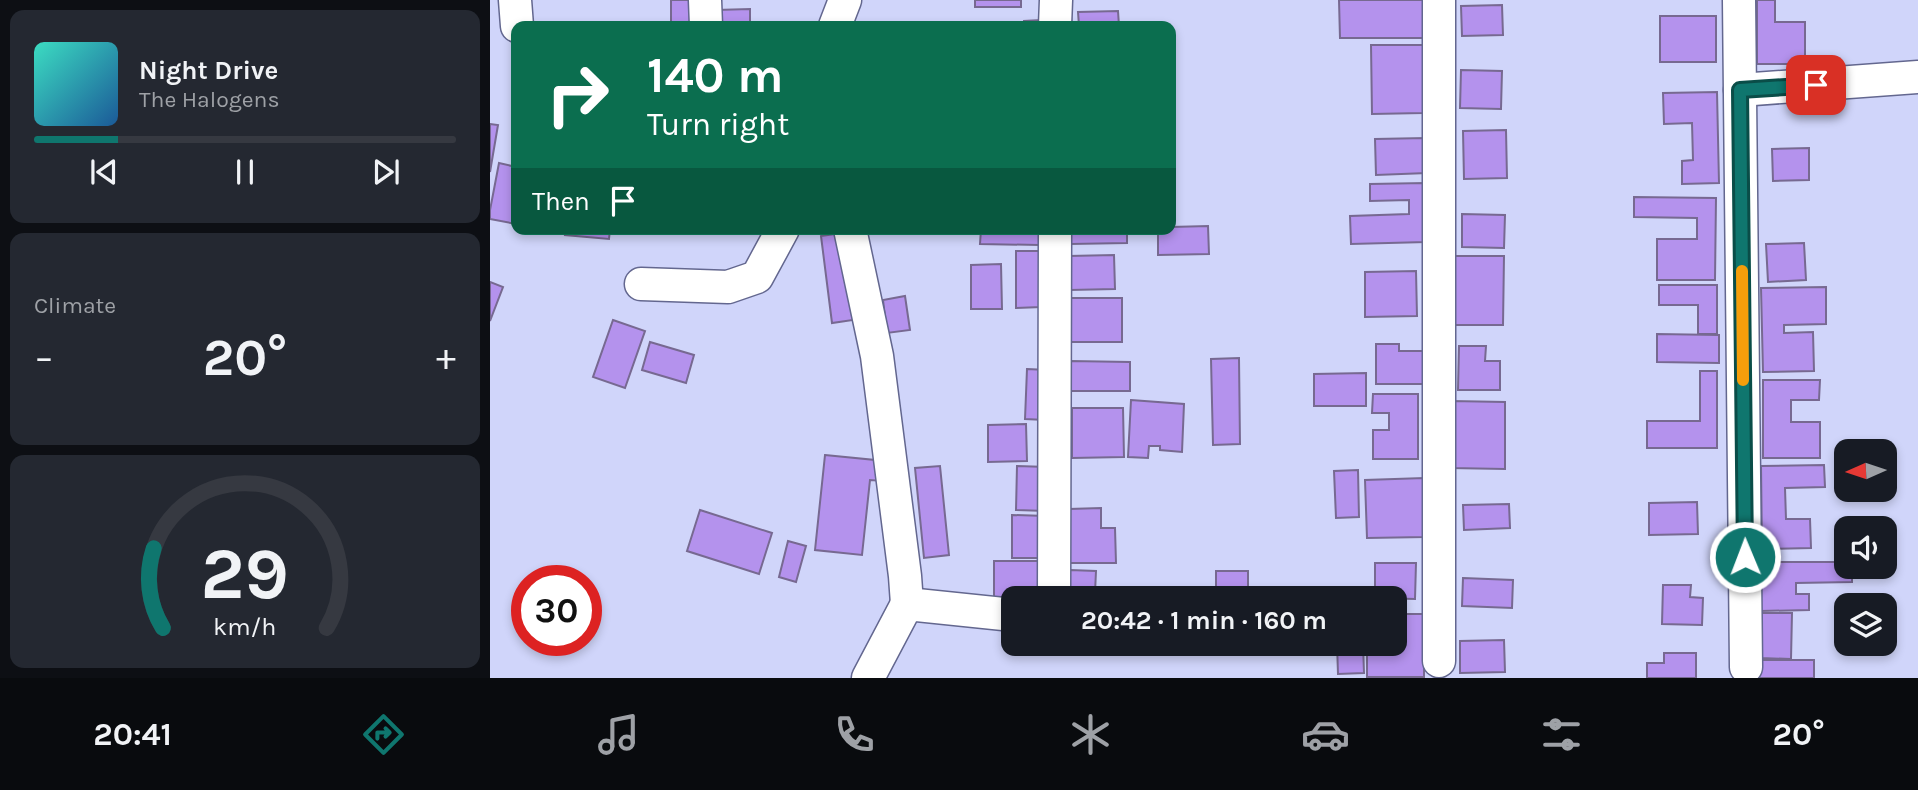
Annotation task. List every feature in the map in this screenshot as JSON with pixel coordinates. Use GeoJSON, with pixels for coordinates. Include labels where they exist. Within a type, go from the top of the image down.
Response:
{"type":"FeatureCollection","features":[{"type":"Feature","properties":{"kind":"street"},"geometry":{"type":"LineString","coordinates":[[515,0],[517,21]]}},
{"type":"Feature","properties":{"kind":"street"},"geometry":{"type":"LineString","coordinates":[[705,0],[706,21]]}},
{"type":"Feature","properties":{"kind":"street"},"geometry":{"type":"LineString","coordinates":[[837,21],[845,0]]}},
{"type":"Feature","properties":{"kind":"street"},"geometry":{"type":"LineString","coordinates":[[1055,21],[1056,0]]}},
{"type":"Feature","properties":{"kind":"street"},"geometry":{"type":"LineString","coordinates":[[1439,0],[1439,661]]}},
{"type":"Feature","properties":{"kind":"street"},"geometry":{"type":"LineString","coordinates":[[1739,0],[1746,667]]}},
{"type":"Feature","properties":{"kind":"street"},"geometry":{"type":"LineString","coordinates":[[1740,90],[1918,77]]}},
{"type":"Feature","properties":{"kind":"street"},"geometry":{"type":"LineString","coordinates":[[641,284],[728,286],[757,277],[780,235]]}},
{"type":"Feature","properties":{"kind":"street"},"geometry":{"type":"LineString","coordinates":[[850,235],[877,356],[907,604],[868,678]]}},
{"type":"Feature","properties":{"kind":"street"},"geometry":{"type":"LineString","coordinates":[[1054,586],[1055,235]]}},
{"type":"Feature","properties":{"kind":"street"},"geometry":{"type":"LineString","coordinates":[[907,604],[1001,614]]}},
{"type":"Feature","properties":{"kind":"building"},"geometry":{"type":"Polygon","coordinates":[[[671,0],[690,0],[691,21],[671,21],[671,0]]]}},
{"type":"Feature","properties":{"kind":"building"},"geometry":{"type":"Polygon","coordinates":[[[975,0],[1021,0],[1021,7],[975,7],[975,0]]]}},
{"type":"Feature","properties":{"kind":"building"},"geometry":{"type":"Polygon","coordinates":[[[1339,0],[1425,0],[1425,38],[1340,38],[1339,0]]]}},
{"type":"Feature","properties":{"kind":"building"},"geometry":{"type":"Polygon","coordinates":[[[1757,0],[1775,0],[1775,22],[1805,22],[1805,64],[1757,64],[1757,0]]]}},
{"type":"Feature","properties":{"kind":"building"},"geometry":{"type":"Polygon","coordinates":[[[1502,5],[1503,35],[1462,36],[1461,6],[1502,5]]]}},
{"type":"Feature","properties":{"kind":"building"},"geometry":{"type":"Polygon","coordinates":[[[750,9],[750,21],[716,21],[716,10],[750,9]]]}},
{"type":"Feature","properties":{"kind":"building"},"geometry":{"type":"Polygon","coordinates":[[[1118,11],[1119,21],[1079,21],[1078,12],[1118,11]]]}},
{"type":"Feature","properties":{"kind":"building"},"geometry":{"type":"Polygon","coordinates":[[[1660,16],[1716,16],[1716,62],[1660,62],[1660,16]]]}},
{"type":"Feature","properties":{"kind":"building"},"geometry":{"type":"Polygon","coordinates":[[[1371,45],[1423,45],[1423,113],[1372,114],[1371,45]]]}},
{"type":"Feature","properties":{"kind":"building"},"geometry":{"type":"Polygon","coordinates":[[[1461,70],[1502,71],[1501,109],[1460,108],[1461,70]]]}},
{"type":"Feature","properties":{"kind":"building"},"geometry":{"type":"Polygon","coordinates":[[[1717,92],[1719,183],[1682,184],[1682,161],[1693,160],[1692,123],[1664,124],[1663,93],[1717,92]]]}},
{"type":"Feature","properties":{"kind":"building"},"geometry":{"type":"Polygon","coordinates":[[[490,124],[498,125],[490,172],[490,124]]]}},
{"type":"Feature","properties":{"kind":"building"},"geometry":{"type":"Polygon","coordinates":[[[1506,130],[1507,178],[1464,179],[1463,131],[1506,130]]]}},
{"type":"Feature","properties":{"kind":"building"},"geometry":{"type":"Polygon","coordinates":[[[1426,138],[1427,173],[1376,175],[1375,139],[1426,138]]]}},
{"type":"Feature","properties":{"kind":"building"},"geometry":{"type":"Polygon","coordinates":[[[1809,148],[1809,180],[1773,181],[1772,149],[1809,148]]]}},
{"type":"Feature","properties":{"kind":"building"},"geometry":{"type":"Polygon","coordinates":[[[499,163],[511,166],[511,223],[490,219],[499,163]]]}},
{"type":"Feature","properties":{"kind":"building"},"geometry":{"type":"Polygon","coordinates":[[[1425,183],[1426,242],[1351,244],[1350,216],[1409,214],[1409,200],[1370,201],[1370,184],[1425,183]]]}},
{"type":"Feature","properties":{"kind":"building"},"geometry":{"type":"Polygon","coordinates":[[[1634,197],[1716,198],[1715,280],[1657,280],[1657,239],[1697,239],[1697,218],[1634,217],[1634,197]]]}},
{"type":"Feature","properties":{"kind":"building"},"geometry":{"type":"Polygon","coordinates":[[[1462,214],[1505,215],[1504,248],[1462,247],[1462,214]]]}},
{"type":"Feature","properties":{"kind":"building"},"geometry":{"type":"Polygon","coordinates":[[[1208,226],[1209,254],[1158,255],[1158,235],[1176,235],[1176,227],[1208,226]]]}},
{"type":"Feature","properties":{"kind":"building"},"geometry":{"type":"Polygon","coordinates":[[[565,235],[609,235],[609,239],[565,235]]]}},
{"type":"Feature","properties":{"kind":"building"},"geometry":{"type":"Polygon","coordinates":[[[842,235],[853,320],[832,323],[821,236],[842,235]]]}},
{"type":"Feature","properties":{"kind":"building"},"geometry":{"type":"Polygon","coordinates":[[[981,235],[1039,235],[1039,245],[980,244],[981,235]]]}},
{"type":"Feature","properties":{"kind":"building"},"geometry":{"type":"Polygon","coordinates":[[[1070,235],[1127,235],[1127,243],[1070,244],[1070,235]]]}},
{"type":"Feature","properties":{"kind":"building"},"geometry":{"type":"Polygon","coordinates":[[[1804,243],[1806,280],[1768,282],[1766,244],[1804,243]]]}},
{"type":"Feature","properties":{"kind":"building"},"geometry":{"type":"Polygon","coordinates":[[[1016,251],[1041,251],[1041,307],[1016,308],[1016,251]]]}},
{"type":"Feature","properties":{"kind":"building"},"geometry":{"type":"Polygon","coordinates":[[[1114,255],[1115,289],[1070,290],[1069,256],[1114,255]]]}},
{"type":"Feature","properties":{"kind":"building"},"geometry":{"type":"Polygon","coordinates":[[[1454,256],[1504,256],[1503,325],[1454,325],[1454,256]]]}},
{"type":"Feature","properties":{"kind":"building"},"geometry":{"type":"Polygon","coordinates":[[[1001,264],[1002,309],[971,309],[971,265],[1001,264]]]}},
{"type":"Feature","properties":{"kind":"building"},"geometry":{"type":"Polygon","coordinates":[[[1416,271],[1417,316],[1365,317],[1365,272],[1416,271]]]}},
{"type":"Feature","properties":{"kind":"building"},"geometry":{"type":"Polygon","coordinates":[[[490,282],[503,287],[490,321],[490,282]]]}},
{"type":"Feature","properties":{"kind":"building"},"geometry":{"type":"Polygon","coordinates":[[[1659,285],[1717,285],[1717,334],[1698,334],[1698,305],[1659,305],[1659,285]]]}},
{"type":"Feature","properties":{"kind":"building"},"geometry":{"type":"Polygon","coordinates":[[[1826,287],[1826,324],[1784,325],[1784,333],[1813,332],[1814,371],[1763,372],[1761,288],[1826,287]]]}},
{"type":"Feature","properties":{"kind":"building"},"geometry":{"type":"Polygon","coordinates":[[[905,296],[910,330],[887,333],[883,300],[905,296]]]}},
{"type":"Feature","properties":{"kind":"building"},"geometry":{"type":"Polygon","coordinates":[[[1071,298],[1122,298],[1122,342],[1071,342],[1071,298]]]}},
{"type":"Feature","properties":{"kind":"building"},"geometry":{"type":"Polygon","coordinates":[[[613,320],[645,331],[625,388],[593,377],[613,320]]]}},
{"type":"Feature","properties":{"kind":"building"},"geometry":{"type":"Polygon","coordinates":[[[1657,334],[1719,335],[1719,363],[1657,362],[1657,334]]]}},
{"type":"Feature","properties":{"kind":"building"},"geometry":{"type":"Polygon","coordinates":[[[650,342],[694,355],[686,383],[642,370],[650,342]]]}},
{"type":"Feature","properties":{"kind":"building"},"geometry":{"type":"Polygon","coordinates":[[[1376,344],[1399,344],[1399,351],[1425,351],[1426,384],[1376,384],[1376,344]]]}},
{"type":"Feature","properties":{"kind":"building"},"geometry":{"type":"Polygon","coordinates":[[[1459,346],[1486,346],[1485,361],[1500,361],[1500,390],[1458,390],[1459,346]]]}},
{"type":"Feature","properties":{"kind":"building"},"geometry":{"type":"Polygon","coordinates":[[[1239,358],[1240,444],[1213,445],[1211,359],[1239,358]]]}},
{"type":"Feature","properties":{"kind":"building"},"geometry":{"type":"Polygon","coordinates":[[[1070,361],[1130,362],[1130,391],[1069,391],[1070,361]]]}},
{"type":"Feature","properties":{"kind":"building"},"geometry":{"type":"Polygon","coordinates":[[[1027,369],[1047,370],[1045,420],[1025,419],[1027,369]]]}},
{"type":"Feature","properties":{"kind":"building"},"geometry":{"type":"Polygon","coordinates":[[[1700,371],[1717,371],[1717,448],[1647,448],[1647,421],[1700,421],[1700,371]]]}},
{"type":"Feature","properties":{"kind":"building"},"geometry":{"type":"Polygon","coordinates":[[[1366,373],[1366,406],[1314,406],[1314,374],[1366,373]]]}},
{"type":"Feature","properties":{"kind":"building"},"geometry":{"type":"Polygon","coordinates":[[[1763,380],[1820,380],[1819,400],[1791,400],[1791,422],[1820,422],[1820,458],[1763,458],[1763,380]]]}},
{"type":"Feature","properties":{"kind":"building"},"geometry":{"type":"Polygon","coordinates":[[[1373,394],[1418,394],[1418,459],[1373,459],[1373,430],[1389,430],[1389,413],[1372,413],[1373,394]]]}},
{"type":"Feature","properties":{"kind":"building"},"geometry":{"type":"Polygon","coordinates":[[[1131,400],[1184,404],[1182,452],[1149,446],[1148,458],[1128,457],[1131,400]]]}},
{"type":"Feature","properties":{"kind":"building"},"geometry":{"type":"Polygon","coordinates":[[[1451,401],[1505,402],[1505,469],[1450,468],[1451,401]]]}},
{"type":"Feature","properties":{"kind":"building"},"geometry":{"type":"Polygon","coordinates":[[[1072,408],[1123,408],[1124,457],[1072,458],[1072,408]]]}},
{"type":"Feature","properties":{"kind":"building"},"geometry":{"type":"Polygon","coordinates":[[[1026,424],[1027,461],[988,462],[988,425],[1026,424]]]}},
{"type":"Feature","properties":{"kind":"building"},"geometry":{"type":"Polygon","coordinates":[[[825,455],[885,461],[883,481],[870,480],[862,555],[815,550],[825,455]]]}},
{"type":"Feature","properties":{"kind":"building"},"geometry":{"type":"Polygon","coordinates":[[[1824,465],[1825,487],[1785,488],[1786,519],[1810,519],[1811,548],[1762,549],[1761,466],[1824,465]]]}},
{"type":"Feature","properties":{"kind":"building"},"geometry":{"type":"Polygon","coordinates":[[[940,466],[949,555],[924,558],[915,468],[940,466]]]}},
{"type":"Feature","properties":{"kind":"building"},"geometry":{"type":"Polygon","coordinates":[[[1017,466],[1047,467],[1046,511],[1016,510],[1017,466]]]}},
{"type":"Feature","properties":{"kind":"building"},"geometry":{"type":"Polygon","coordinates":[[[1358,470],[1359,517],[1336,518],[1334,471],[1358,470]]]}},
{"type":"Feature","properties":{"kind":"building"},"geometry":{"type":"Polygon","coordinates":[[[1424,478],[1425,537],[1367,538],[1365,480],[1424,478]]]}},
{"type":"Feature","properties":{"kind":"building"},"geometry":{"type":"Polygon","coordinates":[[[1697,502],[1698,534],[1649,535],[1649,503],[1697,502]]]}},
{"type":"Feature","properties":{"kind":"building"},"geometry":{"type":"Polygon","coordinates":[[[1509,504],[1510,528],[1464,530],[1463,505],[1509,504]]]}},
{"type":"Feature","properties":{"kind":"building"},"geometry":{"type":"Polygon","coordinates":[[[1101,508],[1101,528],[1115,528],[1116,563],[1070,563],[1069,509],[1101,508]]]}},
{"type":"Feature","properties":{"kind":"building"},"geometry":{"type":"Polygon","coordinates":[[[700,510],[772,533],[759,574],[687,551],[700,510]]]}},
{"type":"Feature","properties":{"kind":"building"},"geometry":{"type":"Polygon","coordinates":[[[1012,515],[1046,516],[1046,558],[1012,558],[1012,515]]]}},
{"type":"Feature","properties":{"kind":"building"},"geometry":{"type":"Polygon","coordinates":[[[788,541],[806,546],[796,582],[779,577],[788,541]]]}},
{"type":"Feature","properties":{"kind":"building"},"geometry":{"type":"Polygon","coordinates":[[[994,561],[1046,561],[1045,586],[1001,586],[1001,607],[994,607],[994,561]]]}},
{"type":"Feature","properties":{"kind":"building"},"geometry":{"type":"Polygon","coordinates":[[[1761,562],[1834,562],[1834,579],[1852,579],[1852,582],[1796,583],[1796,594],[1809,594],[1809,610],[1761,611],[1761,562]]]}},
{"type":"Feature","properties":{"kind":"building"},"geometry":{"type":"Polygon","coordinates":[[[1375,563],[1416,563],[1415,599],[1407,599],[1407,586],[1375,586],[1375,563]]]}},
{"type":"Feature","properties":{"kind":"building"},"geometry":{"type":"Polygon","coordinates":[[[1070,570],[1096,571],[1095,586],[1069,586],[1070,570]]]}},
{"type":"Feature","properties":{"kind":"building"},"geometry":{"type":"Polygon","coordinates":[[[1216,571],[1248,571],[1248,586],[1216,586],[1216,571]]]}},
{"type":"Feature","properties":{"kind":"building"},"geometry":{"type":"Polygon","coordinates":[[[1463,578],[1513,580],[1512,608],[1462,606],[1463,578]]]}},
{"type":"Feature","properties":{"kind":"building"},"geometry":{"type":"Polygon","coordinates":[[[1663,585],[1691,585],[1690,597],[1703,598],[1702,625],[1662,624],[1663,585]]]}},
{"type":"Feature","properties":{"kind":"building"},"geometry":{"type":"Polygon","coordinates":[[[1761,613],[1792,613],[1791,659],[1760,658],[1761,613]]]}},
{"type":"Feature","properties":{"kind":"building"},"geometry":{"type":"Polygon","coordinates":[[[1407,614],[1424,614],[1424,677],[1367,677],[1367,656],[1407,656],[1407,614]]]}},
{"type":"Feature","properties":{"kind":"building"},"geometry":{"type":"Polygon","coordinates":[[[1504,640],[1505,672],[1460,673],[1460,641],[1504,640]]]}},
{"type":"Feature","properties":{"kind":"building"},"geometry":{"type":"Polygon","coordinates":[[[1664,653],[1696,653],[1696,678],[1647,678],[1647,663],[1664,663],[1664,653]]]}},
{"type":"Feature","properties":{"kind":"building"},"geometry":{"type":"Polygon","coordinates":[[[1337,656],[1363,656],[1364,673],[1338,674],[1337,656]]]}},
{"type":"Feature","properties":{"kind":"building"},"geometry":{"type":"Polygon","coordinates":[[[1759,660],[1814,660],[1814,678],[1759,678],[1759,660]]]}},
{"type":"Feature","properties":{"kind":"slow traffic"},"geometry":{"type":"LineString","coordinates":[[1742,271],[1743,380]]}},
{"type":"Feature","properties":{"kind":"route"},"geometry":{"type":"LineString","coordinates":[[1745,557],[1740,90],[1816,85]]}}]}
